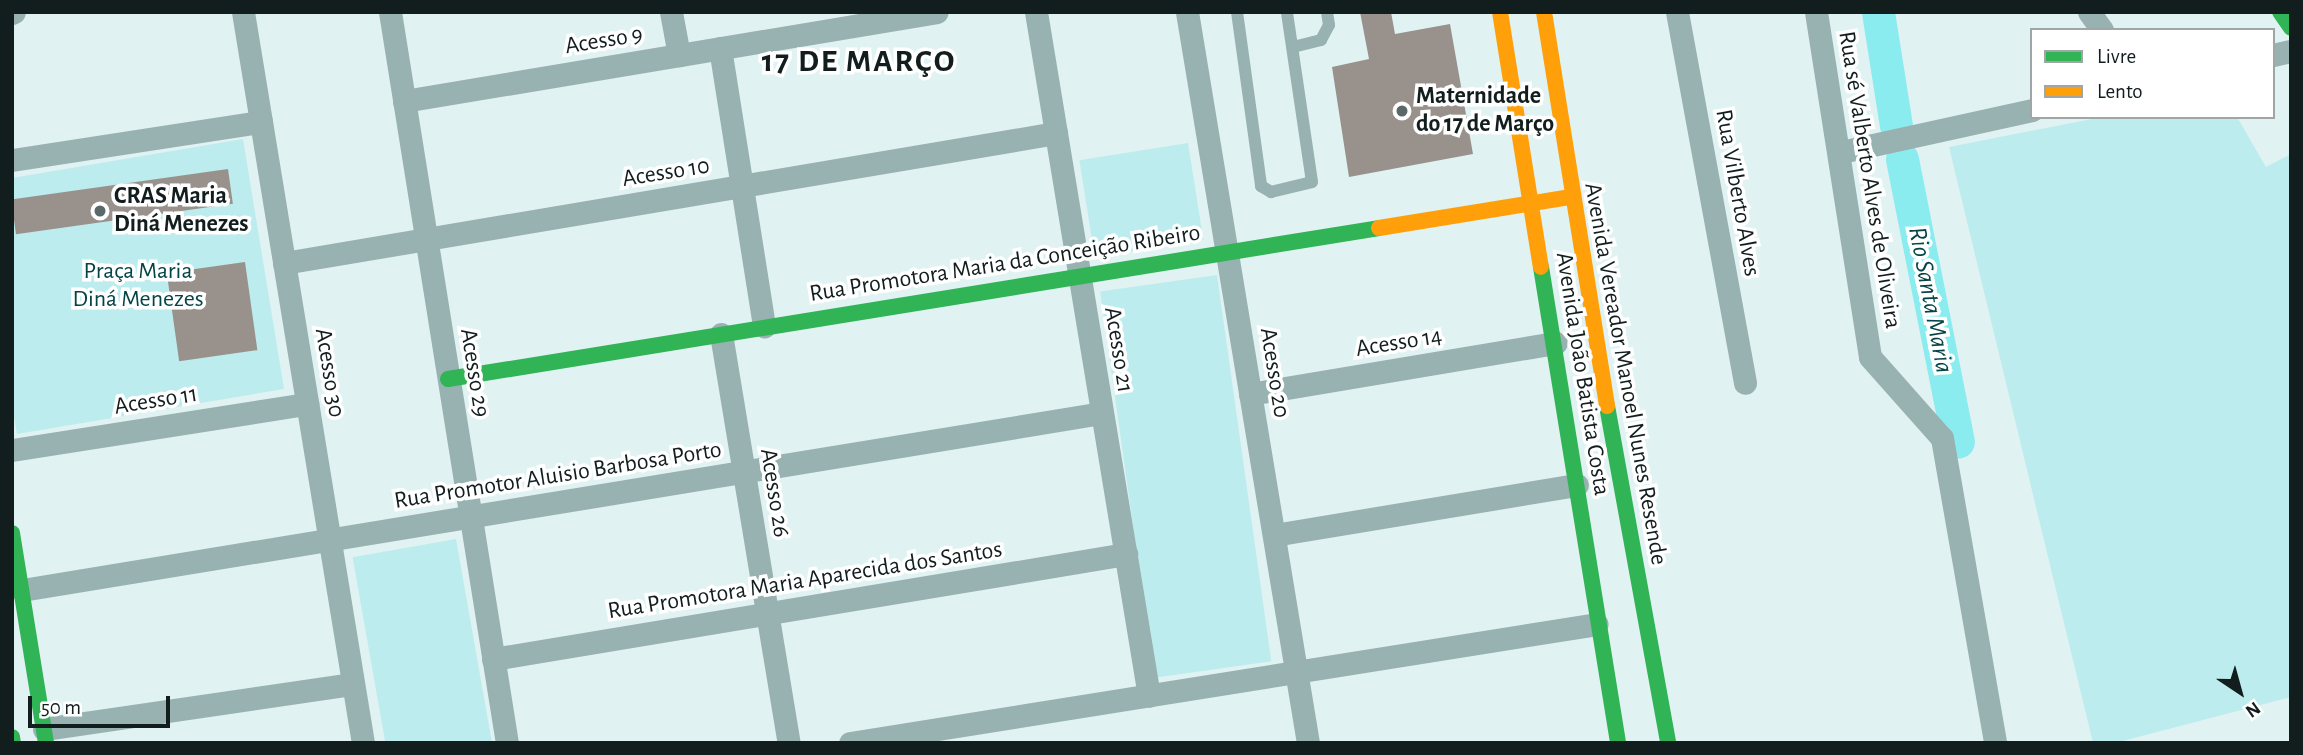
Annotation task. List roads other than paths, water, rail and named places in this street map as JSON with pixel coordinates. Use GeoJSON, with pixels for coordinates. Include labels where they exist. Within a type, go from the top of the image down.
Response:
{"type":"FeatureCollection","features":[{"type":"Feature","properties":{"kind":"street","name":"Acesso 30"},"geometry":{"type":"LineString","coordinates":[[243,12],[363,743]]}},
{"type":"Feature","properties":{"kind":"street","name":"Acesso 29"},"geometry":{"type":"LineString","coordinates":[[390,12],[507,743]]}},
{"type":"Feature","properties":{"kind":"street"},"geometry":{"type":"LineString","coordinates":[[671,12],[678,55]]}},
{"type":"Feature","properties":{"kind":"street","name":"Acesso 9"},"geometry":{"type":"LineString","coordinates":[[404,101],[937,12]]}},
{"type":"Feature","properties":{"kind":"street","name":"Acesso 21"},"geometry":{"type":"LineString","coordinates":[[1036,12],[1149,696]]}},
{"type":"Feature","properties":{"kind":"street","name":"Acesso 20"},"geometry":{"type":"LineString","coordinates":[[1187,12],[1308,743]]}},
{"type":"Feature","properties":{"kind":"street","name":"Avenida João Batista Costa"},"geometry":{"type":"LineString","coordinates":[[1500,12],[1556,343],[1597,624],[1618,743]]}},
{"type":"Feature","properties":{"kind":"street","name":"Avenida Vereador Manoel Nunes Resende"},"geometry":{"type":"LineString","coordinates":[[1544,12],[1570,197],[1668,743]]}},
{"type":"Feature","properties":{"kind":"street","name":"Rua Vilberto Alves"},"geometry":{"type":"LineString","coordinates":[[1677,12],[1745,383]]}},
{"type":"Feature","properties":{"kind":"street","name":"Rua sé Valberto Alves de Oliveira"},"geometry":{"type":"LineString","coordinates":[[1816,12],[1841,152],[1870,357],[1942,438],[1995,743]]}},
{"type":"Feature","properties":{"kind":"street"},"geometry":{"type":"LineString","coordinates":[[2089,12],[2101,28]]}},
{"type":"Feature","properties":{"kind":"street"},"geometry":{"type":"LineString","coordinates":[[2280,12],[2291,29]]}},
{"type":"Feature","properties":{"kind":"street"},"geometry":{"type":"LineString","coordinates":[[720,48],[764,327]]}},
{"type":"Feature","properties":{"kind":"street"},"geometry":{"type":"LineString","coordinates":[[1841,152],[2030,110]]}},
{"type":"Feature","properties":{"kind":"street"},"geometry":{"type":"LineString","coordinates":[[12,160],[261,122]]}},
{"type":"Feature","properties":{"kind":"street","name":"Acesso 10"},"geometry":{"type":"LineString","coordinates":[[284,262],[742,188],[1056,133]]}},
{"type":"Feature","properties":{"kind":"street","name":"Rua Promotora Maria da Conceição Ribeiro"},"geometry":{"type":"LineString","coordinates":[[449,379],[1226,250],[1533,205],[1570,197]]}},
{"type":"Feature","properties":{"kind":"street","name":"Acesso 26"},"geometry":{"type":"LineString","coordinates":[[721,334],[789,743]]}},
{"type":"Feature","properties":{"kind":"street","name":"Acesso 14"},"geometry":{"type":"LineString","coordinates":[[1250,394],[1556,343]]}},
{"type":"Feature","properties":{"kind":"street","name":"Acesso 11"},"geometry":{"type":"LineString","coordinates":[[12,450],[307,404]]}},
{"type":"Feature","properties":{"kind":"street","name":"Rua Promotor Aluisio Barbosa Porto"},"geometry":{"type":"LineString","coordinates":[[22,590],[1102,413]]}},
{"type":"Feature","properties":{"kind":"street"},"geometry":{"type":"LineString","coordinates":[[1274,535],[1577,485]]}},
{"type":"Feature","properties":{"kind":"street"},"geometry":{"type":"LineString","coordinates":[[12,533],[45,736],[353,684]]}},
{"type":"Feature","properties":{"kind":"street","name":"Rua Promotora Maria Aparecida dos Santos"},"geometry":{"type":"LineString","coordinates":[[494,659],[1126,554]]}},
{"type":"Feature","properties":{"kind":"street"},"geometry":{"type":"LineString","coordinates":[[850,743],[971,733],[1149,696],[1597,624]]}},
{"type":"Feature","properties":{"kind":"street"},"geometry":{"type":"LineString","coordinates":[[12,737],[13,743]]}},
{"type":"Feature","properties":{"kind":"lane"},"geometry":{"type":"LineString","coordinates":[[1237,12],[1261,186],[1270,192],[1311,182],[1287,12]]}},
{"type":"Feature","properties":{"kind":"lane"},"geometry":{"type":"LineString","coordinates":[[1293,47],[1321,40],[1329,25],[1326,12]]}},
{"type":"Feature","properties":{"kind":"waterway","name":"Rio Santa Maria"},"geometry":{"type":"LineString","coordinates":[[1878,12],[1896,126]]}},
{"type":"Feature","properties":{"kind":"waterway","name":"Rio Santa Maria"},"geometry":{"type":"LineString","coordinates":[[1902,159],[1958,441]]}},
{"type":"Feature","properties":{"kind":"place","name":"Maternidade do 17 de Março"},"geometry":{"type":"Point","coordinates":[1402,111]}},
{"type":"Feature","properties":{"kind":"place","name":"CRAS Maria Diná Menezes"},"geometry":{"type":"Point","coordinates":[100,211]}},
{"type":"Feature","properties":{"kind":"district","name":"17 DE MARÇO"},"geometry":{"type":"Point","coordinates":[859,61]}},
{"type":"Feature","properties":{"kind":"park label","name":"Praça Maria Diná Menezes"},"geometry":{"type":"Point","coordinates":[138,286]}}]}
